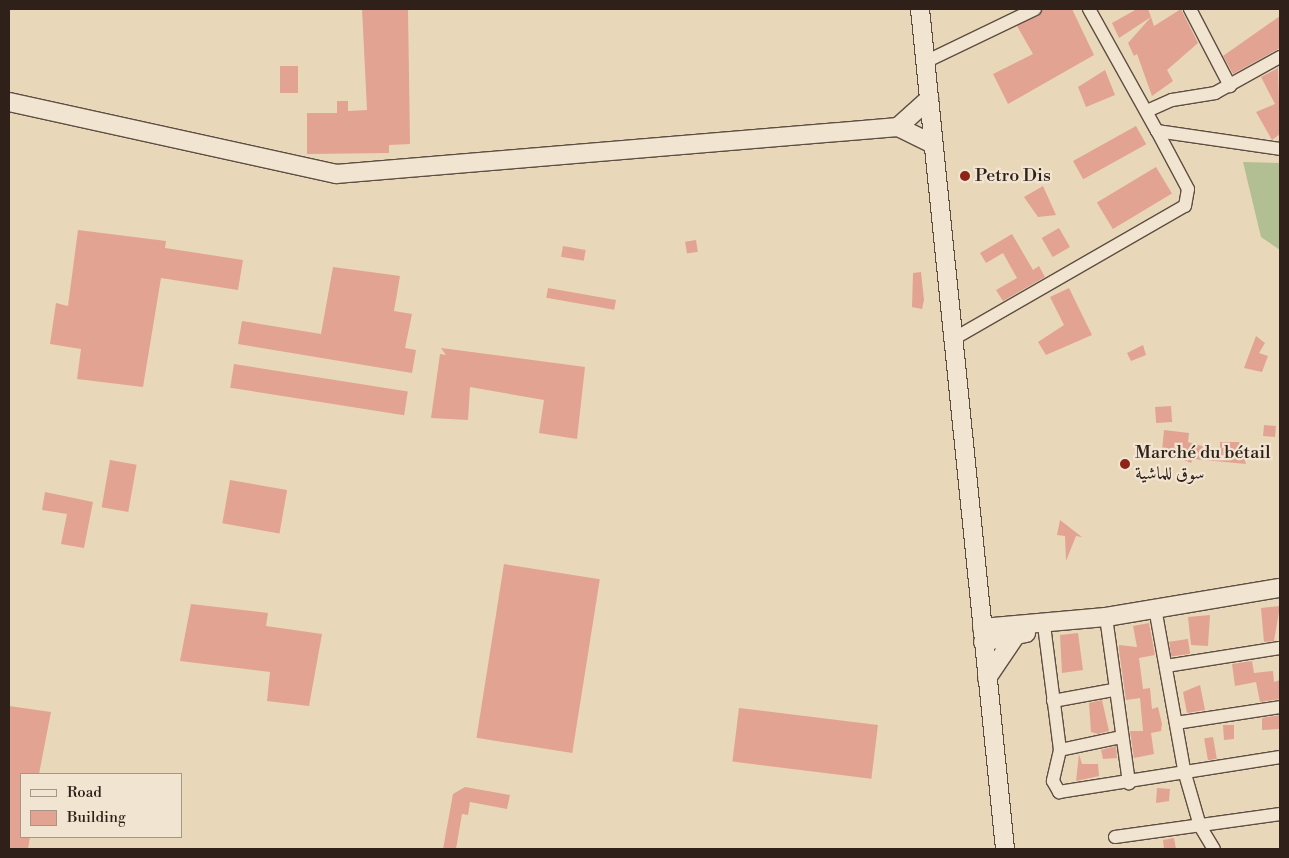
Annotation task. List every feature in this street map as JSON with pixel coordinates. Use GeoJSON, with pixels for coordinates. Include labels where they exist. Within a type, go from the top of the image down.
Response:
{"type":"FeatureCollection","features":[{"type":"Feature","properties":{"kind":"street"},"geometry":{"type":"LineString","coordinates":[[920,9],[955,338],[1005,849]]}},
{"type":"Feature","properties":{"kind":"street"},"geometry":{"type":"LineString","coordinates":[[925,62],[1035,9]]}},
{"type":"Feature","properties":{"kind":"street"},"geometry":{"type":"LineString","coordinates":[[955,338],[1185,206],[1188,190],[1147,111],[1089,9]]}},
{"type":"Feature","properties":{"kind":"street"},"geometry":{"type":"LineString","coordinates":[[1190,9],[1230,86]]}},
{"type":"Feature","properties":{"kind":"street"},"geometry":{"type":"LineString","coordinates":[[1147,111],[1230,86],[1280,57]]}},
{"type":"Feature","properties":{"kind":"street"},"geometry":{"type":"LineString","coordinates":[[898,127],[929,99]]}},
{"type":"Feature","properties":{"kind":"street"},"geometry":{"type":"LineString","coordinates":[[9,102],[336,174],[898,127],[933,144]]}},
{"type":"Feature","properties":{"kind":"street"},"geometry":{"type":"LineString","coordinates":[[1157,131],[1280,149]]}},
{"type":"Feature","properties":{"kind":"street"},"geometry":{"type":"LineString","coordinates":[[983,635],[1280,588]]}},
{"type":"Feature","properties":{"kind":"street"},"geometry":{"type":"LineString","coordinates":[[980,604],[1014,630]]}},
{"type":"Feature","properties":{"kind":"street"},"geometry":{"type":"LineString","coordinates":[[1155,608],[1185,774],[1200,826],[1214,849]]}},
{"type":"Feature","properties":{"kind":"street"},"geometry":{"type":"LineString","coordinates":[[1106,617],[1113,690],[1129,783]]}},
{"type":"Feature","properties":{"kind":"street"},"geometry":{"type":"LineString","coordinates":[[1041,625],[1060,750],[1053,781],[1059,792],[1129,783],[1280,757]]}},
{"type":"Feature","properties":{"kind":"street"},"geometry":{"type":"LineString","coordinates":[[987,678],[1014,630]]}},
{"type":"Feature","properties":{"kind":"street"},"geometry":{"type":"LineString","coordinates":[[1166,666],[1280,648]]}},
{"type":"Feature","properties":{"kind":"street"},"geometry":{"type":"LineString","coordinates":[[1053,701],[1113,690]]}},
{"type":"Feature","properties":{"kind":"street"},"geometry":{"type":"LineString","coordinates":[[1176,723],[1280,706]]}},
{"type":"Feature","properties":{"kind":"street"},"geometry":{"type":"LineString","coordinates":[[1060,750],[1121,737]]}},
{"type":"Feature","properties":{"kind":"street"},"geometry":{"type":"LineString","coordinates":[[1115,837],[1280,814]]}},
{"type":"Feature","properties":{"kind":"green space"},"geometry":{"type":"Polygon","coordinates":[[[1243,162],[1280,163],[1280,250],[1261,237],[1243,162]]]}},
{"type":"Feature","properties":{"kind":"building"},"geometry":{"type":"Polygon","coordinates":[[[362,9],[408,9],[410,144],[389,145],[389,153],[307,154],[307,113],[337,113],[337,101],[348,101],[348,111],[367,110],[362,9]]]}},
{"type":"Feature","properties":{"kind":"building"},"geometry":{"type":"Polygon","coordinates":[[[1043,9],[1072,9],[1094,55],[1008,104],[993,74],[1033,54],[1017,26],[1043,9]]]}},
{"type":"Feature","properties":{"kind":"building"},"geometry":{"type":"Polygon","coordinates":[[[1137,9],[1148,9],[1151,17],[1119,38],[1112,23],[1137,9]]]}},
{"type":"Feature","properties":{"kind":"building"},"geometry":{"type":"Polygon","coordinates":[[[1181,9],[1198,43],[1167,70],[1173,81],[1152,96],[1137,54],[1134,56],[1128,43],[1151,17],[1154,26],[1181,9]]]}},
{"type":"Feature","properties":{"kind":"building"},"geometry":{"type":"Polygon","coordinates":[[[1280,16],[1280,48],[1233,74],[1223,56],[1280,16]]]}},
{"type":"Feature","properties":{"kind":"building"},"geometry":{"type":"Polygon","coordinates":[[[280,66],[298,66],[298,93],[280,93],[280,66]]]}},
{"type":"Feature","properties":{"kind":"building"},"geometry":{"type":"Polygon","coordinates":[[[1278,68],[1280,134],[1272,140],[1256,112],[1275,104],[1261,77],[1278,68]]]}},
{"type":"Feature","properties":{"kind":"building"},"geometry":{"type":"Polygon","coordinates":[[[1105,70],[1115,95],[1086,107],[1078,87],[1105,70]]]}},
{"type":"Feature","properties":{"kind":"building"},"geometry":{"type":"Polygon","coordinates":[[[1136,126],[1146,144],[1083,179],[1073,161],[1136,126]]]}},
{"type":"Feature","properties":{"kind":"building"},"geometry":{"type":"Polygon","coordinates":[[[1156,167],[1172,194],[1113,229],[1097,203],[1156,167]]]}},
{"type":"Feature","properties":{"kind":"building"},"geometry":{"type":"Polygon","coordinates":[[[1043,186],[1056,215],[1038,217],[1024,197],[1043,186]]]}},
{"type":"Feature","properties":{"kind":"building"},"geometry":{"type":"Polygon","coordinates":[[[1059,228],[1070,247],[1053,257],[1042,238],[1059,228]]]}},
{"type":"Feature","properties":{"kind":"building"},"geometry":{"type":"Polygon","coordinates":[[[78,230],[166,241],[165,248],[243,260],[238,290],[161,278],[143,387],[77,379],[81,349],[50,344],[56,303],[68,306],[78,230]]]}},
{"type":"Feature","properties":{"kind":"building"},"geometry":{"type":"Polygon","coordinates":[[[1012,234],[1033,270],[1039,266],[1045,277],[1003,301],[996,290],[1017,278],[1003,253],[986,263],[980,253],[1012,234]]]}},
{"type":"Feature","properties":{"kind":"building"},"geometry":{"type":"Polygon","coordinates":[[[696,240],[698,252],[687,254],[685,242],[696,240]]]}},
{"type":"Feature","properties":{"kind":"building"},"geometry":{"type":"Polygon","coordinates":[[[563,246],[586,250],[584,261],[561,257],[563,246]]]}},
{"type":"Feature","properties":{"kind":"building"},"geometry":{"type":"Polygon","coordinates":[[[333,267],[400,276],[394,311],[412,314],[405,348],[416,350],[412,373],[238,344],[242,321],[321,334],[333,267]]]}},
{"type":"Feature","properties":{"kind":"building"},"geometry":{"type":"Polygon","coordinates":[[[921,272],[924,300],[922,309],[912,307],[913,273],[921,272]]]}},
{"type":"Feature","properties":{"kind":"building"},"geometry":{"type":"Polygon","coordinates":[[[548,288],[616,300],[614,310],[546,298],[548,288]]]}},
{"type":"Feature","properties":{"kind":"building"},"geometry":{"type":"Polygon","coordinates":[[[1069,288],[1092,335],[1046,355],[1038,342],[1064,325],[1050,297],[1069,288]]]}},
{"type":"Feature","properties":{"kind":"building"},"geometry":{"type":"Polygon","coordinates":[[[1256,336],[1265,343],[1259,353],[1268,356],[1262,372],[1244,368],[1256,336]]]}},
{"type":"Feature","properties":{"kind":"building"},"geometry":{"type":"Polygon","coordinates":[[[1143,345],[1146,355],[1131,361],[1127,353],[1143,345]]]}},
{"type":"Feature","properties":{"kind":"building"},"geometry":{"type":"Polygon","coordinates":[[[441,348],[585,367],[577,439],[539,433],[544,400],[470,387],[468,420],[431,418],[440,354],[446,355],[441,348]]]}},
{"type":"Feature","properties":{"kind":"building"},"geometry":{"type":"Polygon","coordinates":[[[234,364],[408,392],[404,415],[230,388],[234,364]]]}},
{"type":"Feature","properties":{"kind":"building"},"geometry":{"type":"Polygon","coordinates":[[[1171,406],[1172,422],[1156,423],[1155,407],[1171,406]]]}},
{"type":"Feature","properties":{"kind":"building"},"geometry":{"type":"Polygon","coordinates":[[[1264,425],[1276,426],[1275,437],[1263,436],[1264,425]]]}},
{"type":"Feature","properties":{"kind":"building"},"geometry":{"type":"Polygon","coordinates":[[[1164,430],[1189,433],[1188,442],[1220,451],[1220,442],[1239,442],[1246,464],[1193,459],[1191,463],[1162,451],[1164,430]]]}},
{"type":"Feature","properties":{"kind":"building"},"geometry":{"type":"Polygon","coordinates":[[[110,460],[137,465],[128,512],[102,507],[110,460]]]}},
{"type":"Feature","properties":{"kind":"building"},"geometry":{"type":"Polygon","coordinates":[[[230,480],[287,490],[279,533],[222,523],[230,480]]]}},
{"type":"Feature","properties":{"kind":"building"},"geometry":{"type":"Polygon","coordinates":[[[45,492],[93,502],[84,548],[61,544],[67,514],[42,510],[45,492]]]}},
{"type":"Feature","properties":{"kind":"building"},"geometry":{"type":"Polygon","coordinates":[[[1060,520],[1082,537],[1076,536],[1066,561],[1065,536],[1057,535],[1060,520]]]}},
{"type":"Feature","properties":{"kind":"building"},"geometry":{"type":"Polygon","coordinates":[[[504,564],[600,579],[572,753],[476,738],[504,564]]]}},
{"type":"Feature","properties":{"kind":"building"},"geometry":{"type":"Polygon","coordinates":[[[191,604],[268,613],[266,626],[322,634],[309,706],[267,701],[270,672],[180,661],[191,604]]]}},
{"type":"Feature","properties":{"kind":"building"},"geometry":{"type":"Polygon","coordinates":[[[1280,606],[1274,641],[1264,642],[1261,608],[1280,606]]]}},
{"type":"Feature","properties":{"kind":"building"},"geometry":{"type":"Polygon","coordinates":[[[1210,615],[1208,646],[1191,645],[1188,617],[1210,615]]]}},
{"type":"Feature","properties":{"kind":"building"},"geometry":{"type":"Polygon","coordinates":[[[1149,623],[1155,655],[1139,658],[1143,689],[1150,688],[1152,709],[1158,707],[1162,724],[1161,731],[1151,733],[1154,754],[1134,758],[1130,731],[1143,731],[1140,698],[1126,700],[1119,645],[1137,647],[1133,626],[1149,623]]]}},
{"type":"Feature","properties":{"kind":"building"},"geometry":{"type":"Polygon","coordinates":[[[1078,633],[1083,670],[1062,673],[1060,635],[1078,633]]]}},
{"type":"Feature","properties":{"kind":"building"},"geometry":{"type":"Polygon","coordinates":[[[1188,639],[1190,654],[1171,656],[1169,642],[1188,639]]]}},
{"type":"Feature","properties":{"kind":"building"},"geometry":{"type":"Polygon","coordinates":[[[1252,661],[1254,673],[1273,671],[1274,682],[1280,680],[1280,699],[1260,702],[1256,682],[1235,686],[1232,664],[1252,661]]]}},
{"type":"Feature","properties":{"kind":"building"},"geometry":{"type":"Polygon","coordinates":[[[1200,685],[1205,710],[1187,713],[1183,692],[1200,685]]]}},
{"type":"Feature","properties":{"kind":"building"},"geometry":{"type":"Polygon","coordinates":[[[1102,700],[1109,731],[1098,734],[1091,732],[1089,703],[1102,700]]]}},
{"type":"Feature","properties":{"kind":"building"},"geometry":{"type":"Polygon","coordinates":[[[9,706],[51,712],[39,773],[20,773],[20,838],[30,838],[28,849],[9,849],[9,706]]]}},
{"type":"Feature","properties":{"kind":"building"},"geometry":{"type":"Polygon","coordinates":[[[739,708],[878,725],[871,779],[732,762],[739,708]]]}},
{"type":"Feature","properties":{"kind":"building"},"geometry":{"type":"Polygon","coordinates":[[[1280,715],[1280,729],[1262,730],[1262,718],[1280,715]]]}},
{"type":"Feature","properties":{"kind":"building"},"geometry":{"type":"Polygon","coordinates":[[[1223,725],[1234,725],[1234,739],[1224,740],[1223,725]]]}},
{"type":"Feature","properties":{"kind":"building"},"geometry":{"type":"Polygon","coordinates":[[[1213,737],[1217,759],[1208,760],[1204,739],[1213,737]]]}},
{"type":"Feature","properties":{"kind":"building"},"geometry":{"type":"Polygon","coordinates":[[[1116,746],[1117,758],[1103,759],[1101,750],[1116,746]]]}},
{"type":"Feature","properties":{"kind":"building"},"geometry":{"type":"Polygon","coordinates":[[[1079,754],[1082,764],[1098,764],[1099,776],[1076,781],[1079,754]]]}},
{"type":"Feature","properties":{"kind":"building"},"geometry":{"type":"Polygon","coordinates":[[[465,787],[510,795],[507,809],[470,802],[468,815],[462,814],[456,849],[443,849],[453,794],[465,787]]]}},
{"type":"Feature","properties":{"kind":"building"},"geometry":{"type":"Polygon","coordinates":[[[1157,788],[1170,789],[1169,801],[1156,803],[1157,788]]]}},
{"type":"Feature","properties":{"kind":"building"},"geometry":{"type":"Polygon","coordinates":[[[1174,838],[1176,849],[1164,849],[1163,840],[1174,838]]]}},
{"type":"Feature","properties":{"kind":"place","name":"Petro Dis"},"geometry":{"type":"Point","coordinates":[965,176]}},
{"type":"Feature","properties":{"kind":"place","name":"Marché du bétail سوق للماشية"},"geometry":{"type":"Point","coordinates":[1125,464]}}]}
